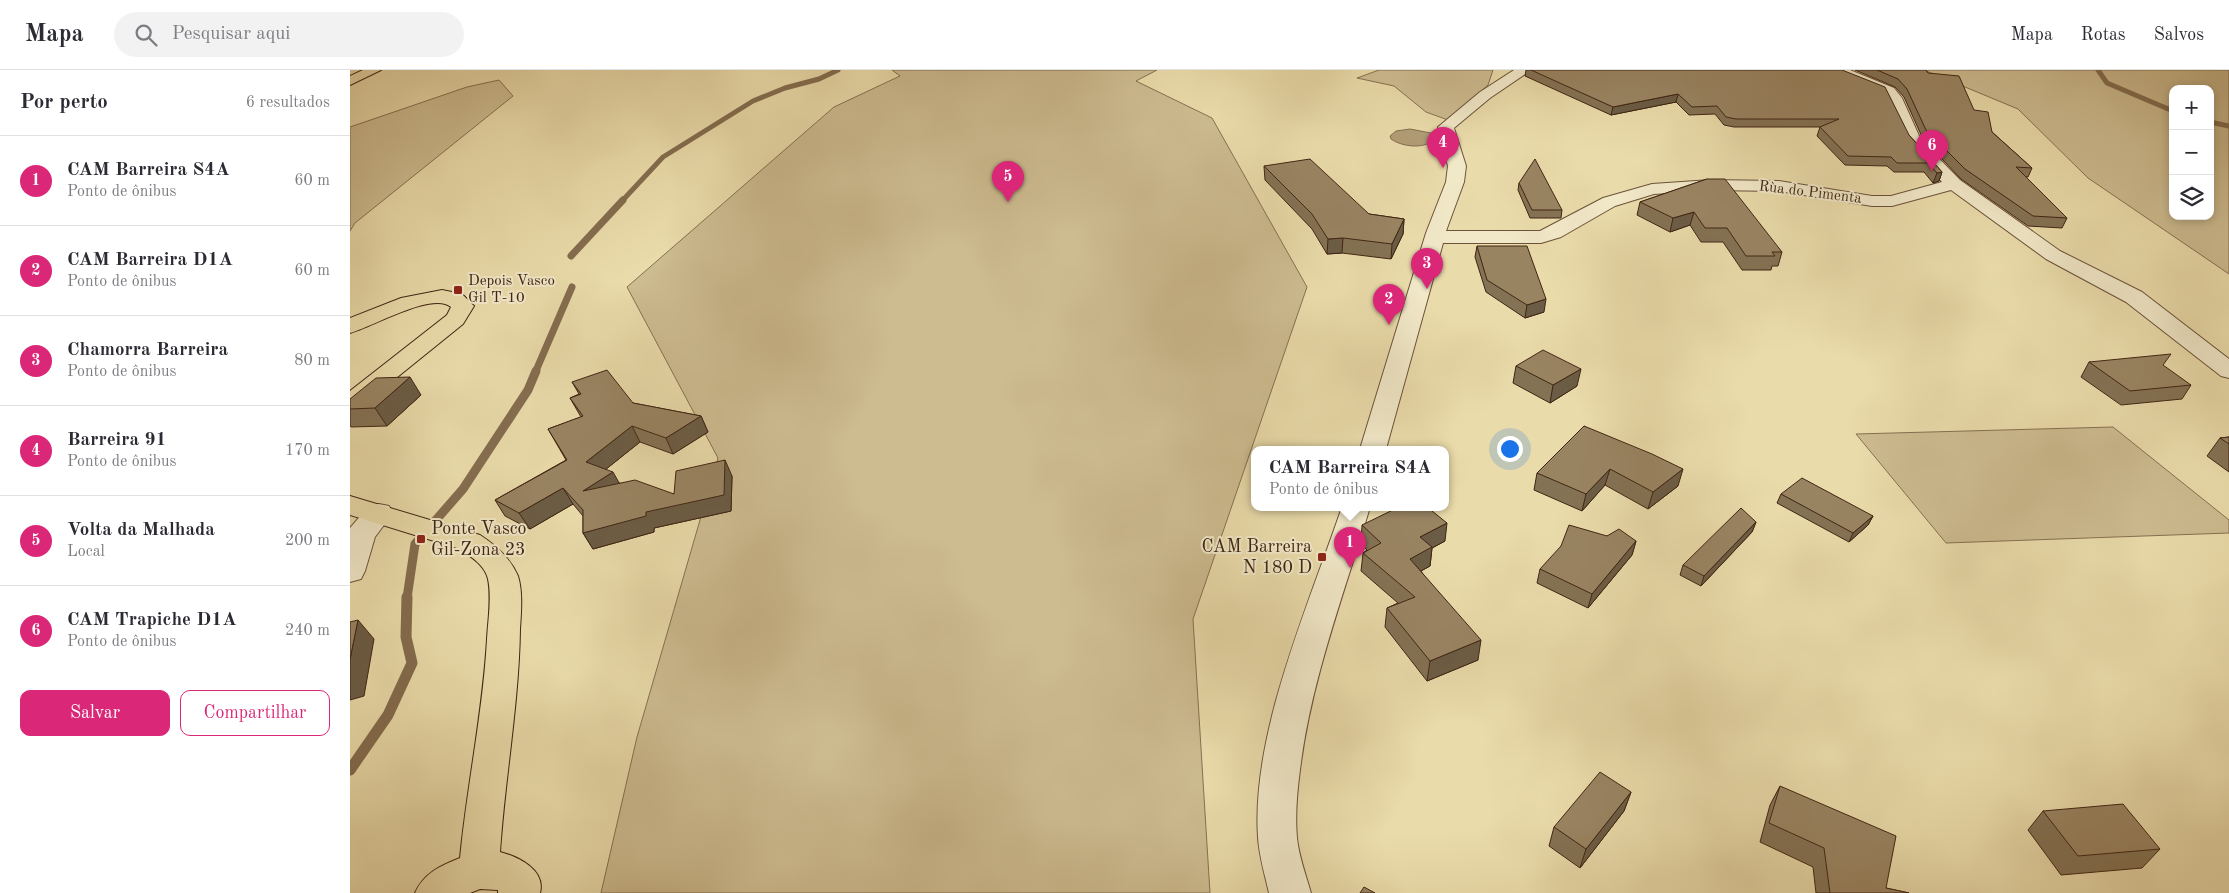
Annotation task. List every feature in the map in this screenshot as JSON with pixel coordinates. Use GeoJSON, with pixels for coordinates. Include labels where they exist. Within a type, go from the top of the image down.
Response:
{"type":"FeatureCollection","features":[{"type":"Feature","properties":{"kind":"main road"},"geometry":{"type":"LineString","coordinates":[[350,81],[374,70]]}},
{"type":"Feature","properties":{"kind":"main road"},"geometry":{"type":"LineString","coordinates":[[350,326],[392,307],[416,300],[453,298],[460,301],[463,306],[455,319],[350,403]]}},
{"type":"Feature","properties":{"kind":"main road"},"geometry":{"type":"LineString","coordinates":[[350,505],[470,542],[485,552],[496,564],[503,578],[505,605],[502,684],[485,797],[479,870]]}},
{"type":"Feature","properties":{"kind":"main road"},"geometry":{"type":"LineString","coordinates":[[436,893],[462,876],[479,870],[495,868],[506,871],[516,877],[521,886],[519,893]]}},
{"type":"Feature","properties":{"kind":"street"},"geometry":{"type":"LineString","coordinates":[[1374,446],[1435,237],[1456,175],[1456,166],[1446,127],[1485,95],[1524,70]]}},
{"type":"Feature","properties":{"kind":"street"},"geometry":{"type":"LineString","coordinates":[[1837,70],[1889,90],[1895,98],[1908,132],[1915,143],[1954,184],[2053,255],[2134,297],[2229,371]]}},
{"type":"Feature","properties":{"kind":"street","name":"Rùa do Pimenta"},"geometry":{"type":"LineString","coordinates":[[1435,237],[1541,237],[1554,233],[1609,202],[1630,194],[1678,186],[1779,186],[1872,201],[1892,201],[1954,184]]}},
{"type":"Feature","properties":{"kind":"street"},"geometry":{"type":"LineString","coordinates":[[1290,893],[1277,831],[1282,754],[1296,692],[1355,511]]}},
{"type":"Feature","properties":{"kind":"street"},"geometry":{"type":"LineString","coordinates":[[350,571],[361,534],[391,517]]}},
{"type":"Feature","properties":{"kind":"shaded area"},"geometry":{"type":"Polygon","coordinates":[[[892,70],[1157,70],[1136,81],[1212,118],[1307,287],[1193,619],[1210,893],[601,893],[637,737],[718,458],[627,287],[834,107],[900,76],[892,70]]]}},
{"type":"Feature","properties":{"kind":"shaded area"},"geometry":{"type":"Polygon","coordinates":[[[1379,70],[1493,70],[1488,85],[1448,120],[1426,112],[1394,86],[1357,78],[1379,70]]]}},
{"type":"Feature","properties":{"kind":"shaded area"},"geometry":{"type":"Polygon","coordinates":[[[1924,70],[2229,70],[2229,274],[2088,178],[2018,109],[1924,70]]]}},
{"type":"Feature","properties":{"kind":"shaded area"},"geometry":{"type":"Polygon","coordinates":[[[499,80],[513,96],[355,223],[350,231],[350,127],[467,87],[499,80]]]}},
{"type":"Feature","properties":{"kind":"shaded area"},"geometry":{"type":"Polygon","coordinates":[[[1410,129],[1431,133],[1436,138],[1432,142],[1420,146],[1401,144],[1391,139],[1390,136],[1396,131],[1410,129]]]}},
{"type":"Feature","properties":{"kind":"shaded area"},"geometry":{"type":"Polygon","coordinates":[[[2113,427],[2229,520],[2229,533],[1946,543],[1856,434],[2113,427]]]}},
{"type":"Feature","properties":{"kind":"building"},"geometry":{"type":"Polygon","coordinates":[[[1531,70],[1842,70],[1885,87],[1909,135],[1942,172],[1937,173],[1928,163],[1897,163],[1891,157],[1848,156],[1820,127],[1839,119],[1736,119],[1726,117],[1717,106],[1692,107],[1678,94],[1613,107],[1531,70]]]}},
{"type":"Feature","properties":{"kind":"building"},"geometry":{"type":"Polygon","coordinates":[[[1877,70],[1926,70],[1928,73],[1959,76],[1974,110],[1988,112],[1992,132],[2032,168],[2016,167],[2067,218],[2033,216],[1965,169],[1926,130],[1907,89],[1898,79],[1877,70]]]}},
{"type":"Feature","properties":{"kind":"building"},"geometry":{"type":"Polygon","coordinates":[[[1310,159],[1369,214],[1404,219],[1392,244],[1343,238],[1328,239],[1312,214],[1264,166],[1310,159]]]}},
{"type":"Feature","properties":{"kind":"building"},"geometry":{"type":"Polygon","coordinates":[[[1535,159],[1562,210],[1532,210],[1519,183],[1535,159]]]}},
{"type":"Feature","properties":{"kind":"building"},"geometry":{"type":"Polygon","coordinates":[[[1707,179],[1725,179],[1782,252],[1772,252],[1775,256],[1746,256],[1727,228],[1705,228],[1694,212],[1673,218],[1640,202],[1707,179]]]}},
{"type":"Feature","properties":{"kind":"building"},"geometry":{"type":"Polygon","coordinates":[[[1477,246],[1527,246],[1546,299],[1527,305],[1487,280],[1477,246]]]}},
{"type":"Feature","properties":{"kind":"building"},"geometry":{"type":"Polygon","coordinates":[[[1543,350],[1581,369],[1553,385],[1516,366],[1543,350]]]}},
{"type":"Feature","properties":{"kind":"building"},"geometry":{"type":"Polygon","coordinates":[[[2171,354],[2163,365],[2191,385],[2130,391],[2089,362],[2171,354]]]}},
{"type":"Feature","properties":{"kind":"building"},"geometry":{"type":"Polygon","coordinates":[[[607,370],[633,403],[701,416],[666,438],[632,426],[586,462],[613,472],[583,491],[635,480],[674,494],[676,471],[725,460],[724,495],[646,512],[646,516],[583,533],[583,510],[563,488],[519,513],[495,500],[567,460],[548,429],[583,416],[570,398],[581,394],[572,382],[607,370]]]}},
{"type":"Feature","properties":{"kind":"building"},"geometry":{"type":"Polygon","coordinates":[[[410,377],[375,408],[350,409],[350,399],[376,378],[410,377]]]}},
{"type":"Feature","properties":{"kind":"building"},"geometry":{"type":"Polygon","coordinates":[[[1584,426],[1683,469],[1653,492],[1610,469],[1586,494],[1537,473],[1584,426]]]}},
{"type":"Feature","properties":{"kind":"building"},"geometry":{"type":"Polygon","coordinates":[[[2229,437],[2229,444],[2220,438],[2229,437]]]}},
{"type":"Feature","properties":{"kind":"building"},"geometry":{"type":"Polygon","coordinates":[[[1802,478],[1873,516],[1853,533],[1781,494],[1802,478]]]}},
{"type":"Feature","properties":{"kind":"building"},"geometry":{"type":"Polygon","coordinates":[[[1741,508],[1756,522],[1704,576],[1683,565],[1741,508]]]}},
{"type":"Feature","properties":{"kind":"building"},"geometry":{"type":"Polygon","coordinates":[[[1391,511],[1432,511],[1447,523],[1420,537],[1432,547],[1410,559],[1481,640],[1430,661],[1387,608],[1415,597],[1363,553],[1381,543],[1362,525],[1391,511]]]}},
{"type":"Feature","properties":{"kind":"building"},"geometry":{"type":"Polygon","coordinates":[[[1569,525],[1607,536],[1619,529],[1636,541],[1592,594],[1540,569],[1561,546],[1569,525]]]}},
{"type":"Feature","properties":{"kind":"building"},"geometry":{"type":"Polygon","coordinates":[[[358,620],[350,659],[350,622],[358,620]]]}},
{"type":"Feature","properties":{"kind":"building"},"geometry":{"type":"Polygon","coordinates":[[[1600,772],[1631,792],[1586,849],[1554,827],[1600,772]]]}},
{"type":"Feature","properties":{"kind":"building"},"geometry":{"type":"Polygon","coordinates":[[[1780,786],[1896,836],[1886,888],[1909,893],[1830,893],[1824,848],[1769,823],[1780,786]]]}},
{"type":"Feature","properties":{"kind":"building"},"geometry":{"type":"Polygon","coordinates":[[[2123,804],[2160,849],[2078,856],[2043,811],[2123,804]]]}},
{"type":"Feature","properties":{"kind":"building"},"geometry":{"type":"Polygon","coordinates":[[[1364,887],[1375,893],[1360,893],[1364,887]]]}},
{"type":"Feature","properties":{"kind":"waterway"},"geometry":{"type":"LineString","coordinates":[[622,201],[663,157],[753,101],[785,88],[819,79],[838,70]]}},
{"type":"Feature","properties":{"kind":"waterway"},"geometry":{"type":"LineString","coordinates":[[2098,70],[2107,83],[2169,109]]}},
{"type":"Feature","properties":{"kind":"waterway"},"geometry":{"type":"LineString","coordinates":[[2214,123],[2229,126]]}},
{"type":"Feature","properties":{"kind":"waterway"},"geometry":{"type":"LineString","coordinates":[[571,256],[623,200]]}},
{"type":"Feature","properties":{"kind":"waterway"},"geometry":{"type":"LineString","coordinates":[[535,373],[572,287]]}},
{"type":"Feature","properties":{"kind":"waterway"},"geometry":{"type":"LineString","coordinates":[[407,598],[415,544],[463,489],[528,390],[536,371]]}},
{"type":"Feature","properties":{"kind":"waterway"},"geometry":{"type":"LineString","coordinates":[[350,770],[388,715],[412,663],[406,637],[407,597]]}},
{"type":"Feature","properties":{"kind":"place","name":"Barreira 91"},"geometry":{"type":"Point","coordinates":[1443,168]}},
{"type":"Feature","properties":{"kind":"place","name":"CAM Trapiche D1A"},"geometry":{"type":"Point","coordinates":[1932,171]}},
{"type":"Feature","properties":{"kind":"place","name":"Volta da Malhada"},"geometry":{"type":"Point","coordinates":[1008,202]}},
{"type":"Feature","properties":{"kind":"place","name":"Chamorra Barreira"},"geometry":{"type":"Point","coordinates":[1427,289]}},
{"type":"Feature","properties":{"kind":"place","name":"Depois Vasco Gil T-10"},"geometry":{"type":"Point","coordinates":[458,290]}},
{"type":"Feature","properties":{"kind":"place","name":"CAM Barreira D1A"},"geometry":{"type":"Point","coordinates":[1389,325]}},
{"type":"Feature","properties":{"kind":"place","name":"Ponte Vasco Gil-Zona 23"},"geometry":{"type":"Point","coordinates":[421,539]}},
{"type":"Feature","properties":{"kind":"place","name":"CAM Barreira N 180 D"},"geometry":{"type":"Point","coordinates":[1322,557]}},
{"type":"Feature","properties":{"kind":"place","name":"CAM Barreira S4A"},"geometry":{"type":"Point","coordinates":[1350,568]}}]}
